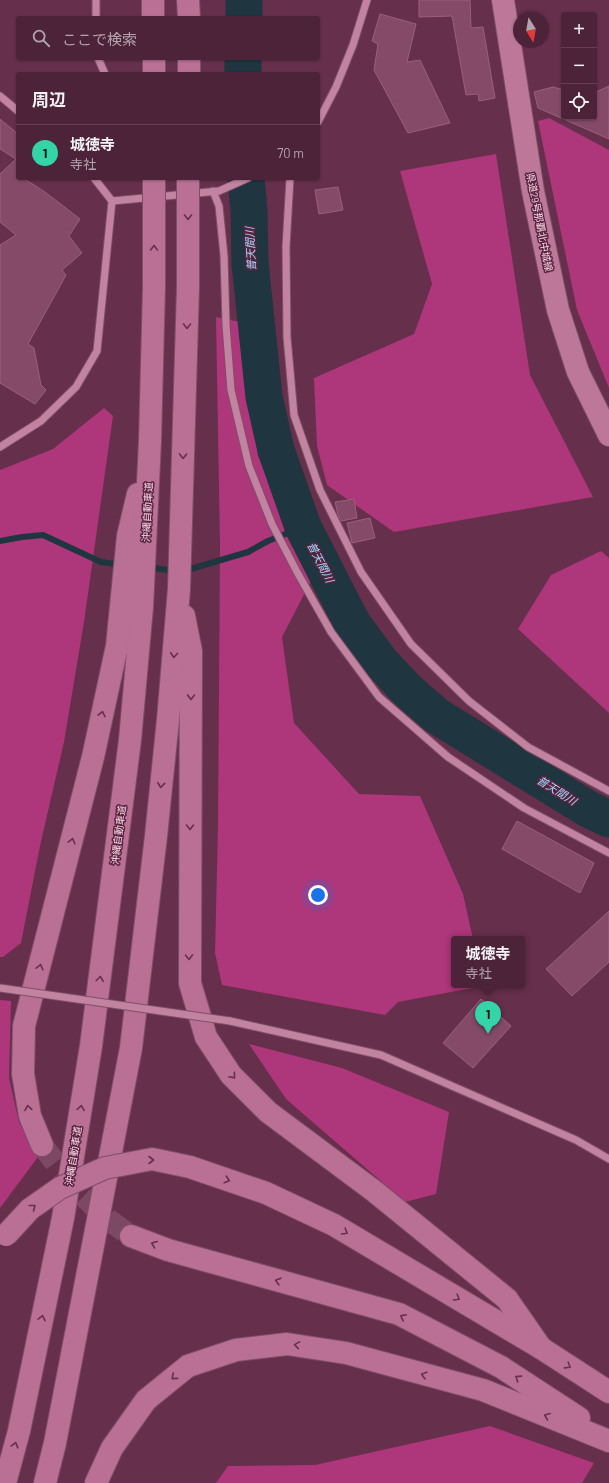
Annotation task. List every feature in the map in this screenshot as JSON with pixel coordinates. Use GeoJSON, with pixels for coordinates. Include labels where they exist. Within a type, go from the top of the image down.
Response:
{"type":"FeatureCollection","features":[{"type":"Feature","properties":{"kind":"highway"},"geometry":{"type":"LineString","coordinates":[[153,0],[153,16]]}},
{"type":"Feature","properties":{"kind":"highway"},"geometry":{"type":"LineString","coordinates":[[188,0],[188,16]]}},
{"type":"Feature","properties":{"kind":"highway"},"geometry":{"type":"LineString","coordinates":[[154,60],[154,72]]}},
{"type":"Feature","properties":{"kind":"highway"},"geometry":{"type":"LineString","coordinates":[[189,60],[189,72]]}},
{"type":"Feature","properties":{"kind":"highway","name":"沖縄自動車道"},"geometry":{"type":"LineString","coordinates":[[5,1483],[19,1431],[63,1218],[91,1046],[130,740],[142,606],[150,441],[154,287],[154,180]]}},
{"type":"Feature","properties":{"kind":"highway"},"geometry":{"type":"LineString","coordinates":[[45,1483],[55,1443],[131,1048],[167,736],[179,590],[188,287],[188,180]]}},
{"type":"Feature","properties":{"kind":"highway"},"geometry":{"type":"LineString","coordinates":[[42,1145],[30,1116],[23,1074],[24,1026],[95,750],[117,646],[128,536],[150,441]]}},
{"type":"Feature","properties":{"kind":"highway"},"geometry":{"type":"LineString","coordinates":[[179,590],[191,651],[190,983],[206,1036],[231,1074],[268,1112],[374,1191],[507,1299],[541,1348]]}},
{"type":"Feature","properties":{"kind":"highway"},"geometry":{"type":"LineString","coordinates":[[3,1241],[30,1209],[60,1188],[105,1168],[152,1159],[190,1167],[266,1193],[334,1225],[541,1348],[609,1392]]}},
{"type":"Feature","properties":{"kind":"highway"},"geometry":{"type":"LineString","coordinates":[[131,1236],[168,1250],[399,1314],[501,1368],[609,1438]]}},
{"type":"Feature","properties":{"kind":"highway"},"geometry":{"type":"LineString","coordinates":[[96,1483],[112,1448],[146,1400],[188,1366],[236,1350],[287,1344],[346,1353],[483,1390],[609,1441]]}},
{"type":"Feature","properties":{"kind":"main road","name":"県道29号那覇北中城線"},"geometry":{"type":"LineString","coordinates":[[503,0],[533,191],[558,310],[578,372],[609,435]]}},
{"type":"Feature","properties":{"kind":"street"},"geometry":{"type":"LineString","coordinates":[[96,0],[96,16]]}},
{"type":"Feature","properties":{"kind":"street"},"geometry":{"type":"LineString","coordinates":[[320,118],[342,73],[367,0]]}},
{"type":"Feature","properties":{"kind":"street"},"geometry":{"type":"LineString","coordinates":[[99,60],[104,72]]}},
{"type":"Feature","properties":{"kind":"street"},"geometry":{"type":"LineString","coordinates":[[0,96],[16,109]]}},
{"type":"Feature","properties":{"kind":"street"},"geometry":{"type":"LineString","coordinates":[[0,447],[41,421],[76,387],[97,351],[112,201],[96,180]]}},
{"type":"Feature","properties":{"kind":"street"},"geometry":{"type":"LineString","coordinates":[[112,201],[216,191],[243,180]]}},
{"type":"Feature","properties":{"kind":"street"},"geometry":{"type":"LineString","coordinates":[[290,180],[286,247],[287,337],[294,415],[320,490],[361,572],[411,644],[469,701],[528,747],[609,791]]}},
{"type":"Feature","properties":{"kind":"street"},"geometry":{"type":"LineString","coordinates":[[216,191],[220,213],[224,256],[226,325],[231,390],[248,466],[272,524],[331,632],[379,696],[448,757],[524,808],[609,853]]}},
{"type":"Feature","properties":{"kind":"street"},"geometry":{"type":"LineString","coordinates":[[0,988],[230,1021],[381,1055],[576,1140],[609,1159]]}},
{"type":"Feature","properties":{"kind":"shaded area"},"geometry":{"type":"Polygon","coordinates":[[[549,118],[609,150],[609,388],[577,310],[538,121],[549,118]]]}},
{"type":"Feature","properties":{"kind":"shaded area"},"geometry":{"type":"Polygon","coordinates":[[[496,154],[530,375],[593,497],[394,532],[327,485],[317,446],[314,378],[414,334],[432,284],[400,171],[496,154]]]}},
{"type":"Feature","properties":{"kind":"shaded area"},"geometry":{"type":"Polygon","coordinates":[[[216,317],[240,322],[258,456],[311,581],[282,637],[294,723],[359,794],[420,796],[463,894],[472,936],[451,936],[451,988],[472,988],[398,1002],[385,1015],[222,985],[215,953],[218,826],[220,545],[216,317]]]}},
{"type":"Feature","properties":{"kind":"shaded area"},"geometry":{"type":"Polygon","coordinates":[[[104,408],[113,416],[84,622],[64,742],[40,846],[21,943],[3,957],[0,957],[0,470],[53,449],[104,408]]]}},
{"type":"Feature","properties":{"kind":"shaded area"},"geometry":{"type":"Polygon","coordinates":[[[601,551],[609,558],[609,713],[518,629],[551,575],[601,551]]]}},
{"type":"Feature","properties":{"kind":"shaded area"},"geometry":{"type":"Polygon","coordinates":[[[0,1000],[11,1001],[9,1078],[19,1122],[38,1157],[0,1208],[0,1000]]]}},
{"type":"Feature","properties":{"kind":"shaded area"},"geometry":{"type":"Polygon","coordinates":[[[249,1044],[342,1068],[449,1112],[436,1194],[405,1202],[286,1099],[249,1044]]]}},
{"type":"Feature","properties":{"kind":"shaded area"},"geometry":{"type":"Polygon","coordinates":[[[490,1426],[594,1463],[582,1483],[216,1483],[228,1466],[315,1465],[490,1426]]]}},
{"type":"Feature","properties":{"kind":"building"},"geometry":{"type":"Polygon","coordinates":[[[419,0],[470,0],[471,28],[483,27],[495,98],[479,101],[478,94],[466,95],[452,16],[419,17],[419,0]]]}},
{"type":"Feature","properties":{"kind":"building"},"geometry":{"type":"Polygon","coordinates":[[[380,14],[416,24],[407,62],[420,60],[450,123],[408,133],[374,70],[378,44],[372,41],[380,14]]]}},
{"type":"Feature","properties":{"kind":"building"},"geometry":{"type":"Polygon","coordinates":[[[609,86],[609,139],[565,120],[597,120],[597,92],[609,86]]]}},
{"type":"Feature","properties":{"kind":"building"},"geometry":{"type":"Polygon","coordinates":[[[553,87],[561,89],[561,118],[538,108],[534,92],[553,87]]]}},
{"type":"Feature","properties":{"kind":"building"},"geometry":{"type":"Polygon","coordinates":[[[0,119],[16,132],[16,159],[0,149],[0,119]]]}},
{"type":"Feature","properties":{"kind":"building"},"geometry":{"type":"Polygon","coordinates":[[[16,159],[16,180],[26,180],[45,192],[80,219],[69,236],[82,253],[62,270],[66,275],[28,344],[34,348],[41,385],[46,390],[35,404],[0,383],[0,245],[16,235],[0,222],[0,174],[16,159]]]}},
{"type":"Feature","properties":{"kind":"building"},"geometry":{"type":"Polygon","coordinates":[[[338,187],[343,210],[319,214],[315,190],[338,187]]]}},
{"type":"Feature","properties":{"kind":"building"},"geometry":{"type":"Polygon","coordinates":[[[354,499],[357,518],[341,521],[335,502],[354,499]]]}},
{"type":"Feature","properties":{"kind":"building"},"geometry":{"type":"Polygon","coordinates":[[[370,518],[375,538],[352,543],[347,523],[370,518]]]}},
{"type":"Feature","properties":{"kind":"building"},"geometry":{"type":"Polygon","coordinates":[[[517,821],[594,863],[580,893],[502,849],[517,821]]]}},
{"type":"Feature","properties":{"kind":"building"},"geometry":{"type":"Polygon","coordinates":[[[609,911],[609,962],[572,996],[546,969],[609,911]]]}},
{"type":"Feature","properties":{"kind":"building"},"geometry":{"type":"Polygon","coordinates":[[[481,999],[511,1026],[473,1068],[443,1043],[481,999]]]}},
{"type":"Feature","properties":{"kind":"waterway","name":"普天間川"},"geometry":{"type":"LineString","coordinates":[[244,0],[244,16]]}},
{"type":"Feature","properties":{"kind":"waterway","name":"普天間川"},"geometry":{"type":"LineString","coordinates":[[243,60],[243,72]]}},
{"type":"Feature","properties":{"kind":"waterway","name":"普天間川"},"geometry":{"type":"LineString","coordinates":[[246,180],[249,211],[250,263],[264,397],[276,450],[303,527],[352,623],[380,661],[407,690],[437,716],[588,809],[609,819]]}},
{"type":"Feature","properties":{"kind":"waterway"},"geometry":{"type":"LineString","coordinates":[[184,571],[248,552],[268,541],[303,527]]}},
{"type":"Feature","properties":{"kind":"waterway"},"geometry":{"type":"LineString","coordinates":[[0,541],[43,535],[101,562],[122,565]]}},
{"type":"Feature","properties":{"kind":"waterway"},"geometry":{"type":"LineString","coordinates":[[147,567],[175,571]]}},
{"type":"Feature","properties":{"kind":"tunnel"},"geometry":{"type":"LineString","coordinates":[[42,1145],[73,1186],[105,1217],[131,1236]]}},
{"type":"Feature","properties":{"kind":"place","name":"城徳寺"},"geometry":{"type":"Point","coordinates":[488,1034]}}]}
